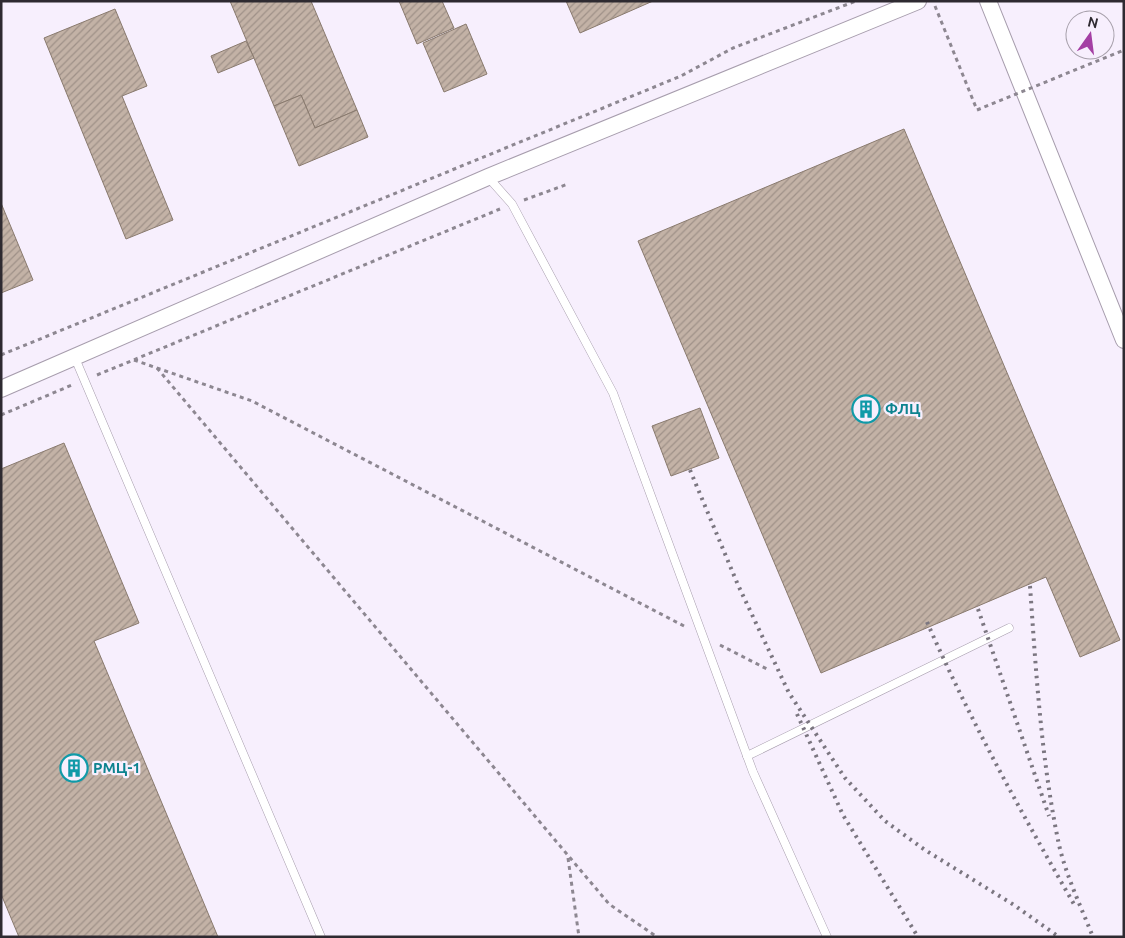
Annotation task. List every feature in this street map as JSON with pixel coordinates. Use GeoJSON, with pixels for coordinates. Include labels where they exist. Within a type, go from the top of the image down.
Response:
{"type":"FeatureCollection","features":[{"type":"Feature","properties":{"kind":"street"},"geometry":{"type":"LineString","coordinates":[[1,389],[488,177],[918,1]]}},
{"type":"Feature","properties":{"kind":"street"},"geometry":{"type":"LineString","coordinates":[[988,1],[1124,340]]}},
{"type":"Feature","properties":{"kind":"lane"},"geometry":{"type":"LineString","coordinates":[[488,177],[512,204],[613,393],[747,756],[826,937]]}},
{"type":"Feature","properties":{"kind":"lane"},"geometry":{"type":"LineString","coordinates":[[75,358],[321,937]]}},
{"type":"Feature","properties":{"kind":"lane"},"geometry":{"type":"LineString","coordinates":[[747,756],[1009,628]]}},
{"type":"Feature","properties":{"kind":"path"},"geometry":{"type":"LineString","coordinates":[[1,355],[681,76],[733,48],[856,1]]}},
{"type":"Feature","properties":{"kind":"path"},"geometry":{"type":"LineString","coordinates":[[933,1],[977,110],[1124,50]]}},
{"type":"Feature","properties":{"kind":"path"},"geometry":{"type":"LineString","coordinates":[[1,415],[512,204],[568,184]]}},
{"type":"Feature","properties":{"kind":"path"},"geometry":{"type":"LineString","coordinates":[[134,360],[252,401],[767,669]]}},
{"type":"Feature","properties":{"kind":"path"},"geometry":{"type":"LineString","coordinates":[[157,368],[608,904],[657,937]]}},
{"type":"Feature","properties":{"kind":"path"},"geometry":{"type":"LineString","coordinates":[[568,857],[579,937]]}},
{"type":"Feature","properties":{"kind":"building"},"geometry":{"type":"Polygon","coordinates":[[[230,1],[311,1],[357,110],[315,128],[301,95],[274,106],[230,1]]]}},
{"type":"Feature","properties":{"kind":"building"},"geometry":{"type":"Polygon","coordinates":[[[399,1],[442,1],[454,28],[417,44],[399,1]]]}},
{"type":"Feature","properties":{"kind":"building"},"geometry":{"type":"Polygon","coordinates":[[[566,1],[653,1],[580,33],[566,1]]]}},
{"type":"Feature","properties":{"kind":"building"},"geometry":{"type":"Polygon","coordinates":[[[115,9],[147,86],[122,96],[173,220],[126,239],[44,38],[115,9]]]}},
{"type":"Feature","properties":{"kind":"building"},"geometry":{"type":"Polygon","coordinates":[[[466,24],[487,74],[444,92],[423,43],[466,24]]]}},
{"type":"Feature","properties":{"kind":"building"},"geometry":{"type":"Polygon","coordinates":[[[246,41],[254,58],[218,73],[211,56],[246,41]]]}},
{"type":"Feature","properties":{"kind":"building"},"geometry":{"type":"Polygon","coordinates":[[[301,95],[315,128],[357,110],[368,137],[299,166],[274,106],[301,95]]]}},
{"type":"Feature","properties":{"kind":"building","name":"ФЛЦ"},"geometry":{"type":"Polygon","coordinates":[[[904,129],[1120,640],[1080,657],[1046,577],[821,673],[638,241],[904,129]]]}},
{"type":"Feature","properties":{"kind":"building"},"geometry":{"type":"Polygon","coordinates":[[[1,203],[33,280],[1,293],[1,203]]]}},
{"type":"Feature","properties":{"kind":"building"},"geometry":{"type":"Polygon","coordinates":[[[700,408],[719,458],[671,476],[652,426],[700,408]]]}},
{"type":"Feature","properties":{"kind":"building","name":"РМЦ-1"},"geometry":{"type":"Polygon","coordinates":[[[64,443],[139,623],[94,641],[218,937],[19,937],[1,894],[1,469],[64,443]]]}},
{"type":"Feature","properties":{"kind":"railway"},"geometry":{"type":"LineString","coordinates":[[690,470],[738,585],[789,693],[845,778],[885,821],[925,850],[1014,905],[1059,937]]}},
{"type":"Feature","properties":{"kind":"railway"},"geometry":{"type":"LineString","coordinates":[[1030,586],[1040,714],[1052,809],[1064,864],[1093,937]]}},
{"type":"Feature","properties":{"kind":"railway"},"geometry":{"type":"LineString","coordinates":[[978,609],[1049,816]]}},
{"type":"Feature","properties":{"kind":"railway"},"geometry":{"type":"LineString","coordinates":[[927,622],[997,766],[1075,906]]}},
{"type":"Feature","properties":{"kind":"railway"},"geometry":{"type":"LineString","coordinates":[[797,714],[843,815],[918,937]]}},
{"type":"Feature","properties":{"kind":"place","name":"ФЛЦ"},"geometry":{"type":"Point","coordinates":[866,409]}},
{"type":"Feature","properties":{"kind":"place","name":"РМЦ-1"},"geometry":{"type":"Point","coordinates":[74,768]}}]}
